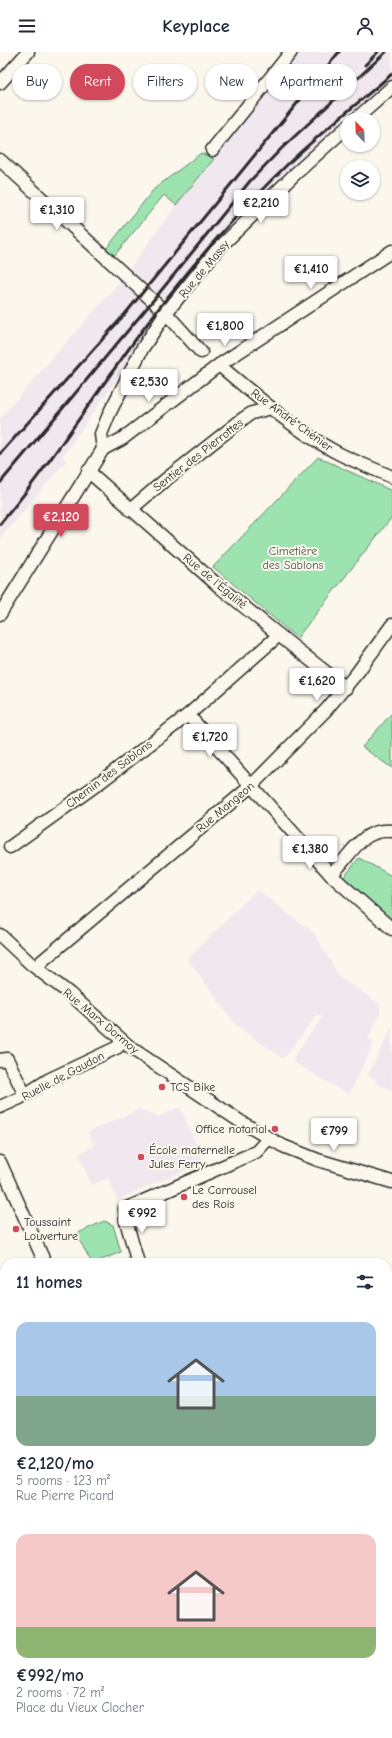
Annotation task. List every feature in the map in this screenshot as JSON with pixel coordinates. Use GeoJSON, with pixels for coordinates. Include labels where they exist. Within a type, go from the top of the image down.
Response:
{"type":"FeatureCollection","features":[{"type":"Feature","properties":{"kind":"street"},"geometry":{"type":"LineString","coordinates":[[0,83],[28,52]]}},
{"type":"Feature","properties":{"kind":"street"},"geometry":{"type":"LineString","coordinates":[[212,150],[291,52]]}},
{"type":"Feature","properties":{"kind":"street"},"geometry":{"type":"LineString","coordinates":[[364,112],[392,87]]}},
{"type":"Feature","properties":{"kind":"street","name":"Rue de Massy"},"geometry":{"type":"LineString","coordinates":[[103,449],[101,434],[110,412],[142,348],[166,313],[216,251],[294,175],[340,133]]}},
{"type":"Feature","properties":{"kind":"street"},"geometry":{"type":"LineString","coordinates":[[0,160],[166,313],[201,352]]}},
{"type":"Feature","properties":{"kind":"street"},"geometry":{"type":"LineString","coordinates":[[0,614],[103,449],[122,439],[219,365],[392,252]]}},
{"type":"Feature","properties":{"kind":"street","name":"Rue André Chénier"},"geometry":{"type":"LineString","coordinates":[[219,365],[271,408],[334,451],[392,477]]}},
{"type":"Feature","properties":{"kind":"street","name":"Sentier des Pierrottes"},"geometry":{"type":"LineString","coordinates":[[130,510],[164,481],[244,418],[252,413],[271,408]]}},
{"type":"Feature","properties":{"kind":"street","name":"Rue de l'Égalité"},"geometry":{"type":"LineString","coordinates":[[88,472],[130,510],[279,635],[346,688]]}},
{"type":"Feature","properties":{"kind":"street","name":"Rue Mangeon"},"geometry":{"type":"LineString","coordinates":[[37,968],[48,956],[251,786],[346,688],[392,625]]}},
{"type":"Feature","properties":{"kind":"street","name":"Chemin des Sablons"},"geometry":{"type":"LineString","coordinates":[[10,847],[99,784],[188,715],[279,635]]}},
{"type":"Feature","properties":{"kind":"street"},"geometry":{"type":"LineString","coordinates":[[188,715],[331,875],[392,929]]}},
{"type":"Feature","properties":{"kind":"street"},"geometry":{"type":"LineString","coordinates":[[331,875],[363,838],[376,831],[392,830]]}},
{"type":"Feature","properties":{"kind":"street","name":"Rue Marx Dormoy"},"geometry":{"type":"LineString","coordinates":[[0,935],[131,1048],[269,1138],[318,1160],[392,1182]]}},
{"type":"Feature","properties":{"kind":"street","name":"Ruelle de Gaudon"},"geometry":{"type":"LineString","coordinates":[[0,1107],[24,1095],[48,1080],[118,1047],[121,1040]]}},
{"type":"Feature","properties":{"kind":"street"},"geometry":{"type":"LineString","coordinates":[[0,1060],[7,1059],[24,1095]]}},
{"type":"Feature","properties":{"kind":"street"},"geometry":{"type":"LineString","coordinates":[[137,1258],[126,1221],[125,1209],[256,1152],[269,1138]]}},
{"type":"Feature","properties":{"kind":"street"},"geometry":{"type":"LineString","coordinates":[[0,1162],[43,1258]]}},
{"type":"Feature","properties":{"kind":"shaded area"},"geometry":{"type":"Polygon","coordinates":[[[300,52],[392,52],[392,82],[356,112],[340,112],[340,125],[287,174],[132,352],[128,363],[62,457],[66,461],[0,539],[0,418],[123,278],[176,205],[266,94],[266,100],[357,100],[357,64],[290,64],[300,52]]]}},
{"type":"Feature","properties":{"kind":"shaded area"},"geometry":{"type":"Polygon","coordinates":[[[257,890],[314,933],[340,978],[380,1004],[380,1014],[368,1039],[374,1043],[349,1095],[293,1062],[295,1059],[293,1058],[322,1017],[317,1014],[286,1056],[282,1058],[236,1025],[187,959],[257,890]]]}},
{"type":"Feature","properties":{"kind":"shaded area"},"geometry":{"type":"Polygon","coordinates":[[[392,1027],[392,1090],[375,1083],[377,1079],[368,1075],[392,1027]]]}},
{"type":"Feature","properties":{"kind":"shaded area","name":"École maternelle Jules Ferry"},"geometry":{"type":"Polygon","coordinates":[[[180,1107],[204,1162],[117,1200],[108,1178],[91,1185],[79,1153],[94,1146],[88,1132],[140,1109],[158,1117],[180,1107]]]}},
{"type":"Feature","properties":{"kind":"green space"},"geometry":{"type":"Polygon","coordinates":[[[201,153],[214,159],[176,205],[164,195],[114,256],[106,249],[154,189],[201,153]]]}},
{"type":"Feature","properties":{"kind":"green space","name":"Cimetière des Sablons"},"geometry":{"type":"Polygon","coordinates":[[[318,457],[392,491],[392,517],[297,638],[213,567],[318,457]]]}},
{"type":"Feature","properties":{"kind":"green space"},"geometry":{"type":"Polygon","coordinates":[[[392,713],[392,768],[362,747],[392,713]]]}},
{"type":"Feature","properties":{"kind":"green space"},"geometry":{"type":"Polygon","coordinates":[[[359,858],[392,876],[392,924],[341,881],[359,858]]]}},
{"type":"Feature","properties":{"kind":"green space"},"geometry":{"type":"Polygon","coordinates":[[[104,1221],[113,1225],[121,1252],[106,1258],[89,1258],[76,1234],[104,1221]]]}},
{"type":"Feature","properties":{"kind":"railway"},"geometry":{"type":"LineString","coordinates":[[0,454],[125,314],[339,52]]}},
{"type":"Feature","properties":{"kind":"railway"},"geometry":{"type":"LineString","coordinates":[[365,65],[378,52]]}},
{"type":"Feature","properties":{"kind":"railway"},"geometry":{"type":"LineString","coordinates":[[0,483],[151,303],[250,181],[282,148],[386,52]]}},
{"type":"Feature","properties":{"kind":"railway"},"geometry":{"type":"LineString","coordinates":[[0,524],[45,466],[130,346],[189,271],[247,205],[293,159],[392,74]]}},
{"type":"Feature","properties":{"kind":"place","name":"TCS Bike"},"geometry":{"type":"Point","coordinates":[162,1087]}},
{"type":"Feature","properties":{"kind":"place","name":"Office notarial"},"geometry":{"type":"Point","coordinates":[275,1129]}},
{"type":"Feature","properties":{"kind":"place","name":"École maternelle Jules Ferry"},"geometry":{"type":"Point","coordinates":[141,1157]}},
{"type":"Feature","properties":{"kind":"place","name":"Le Carrousel des Rois"},"geometry":{"type":"Point","coordinates":[184,1197]}},
{"type":"Feature","properties":{"kind":"place","name":"Toussaint Louverture"},"geometry":{"type":"Point","coordinates":[16,1229]}}]}
